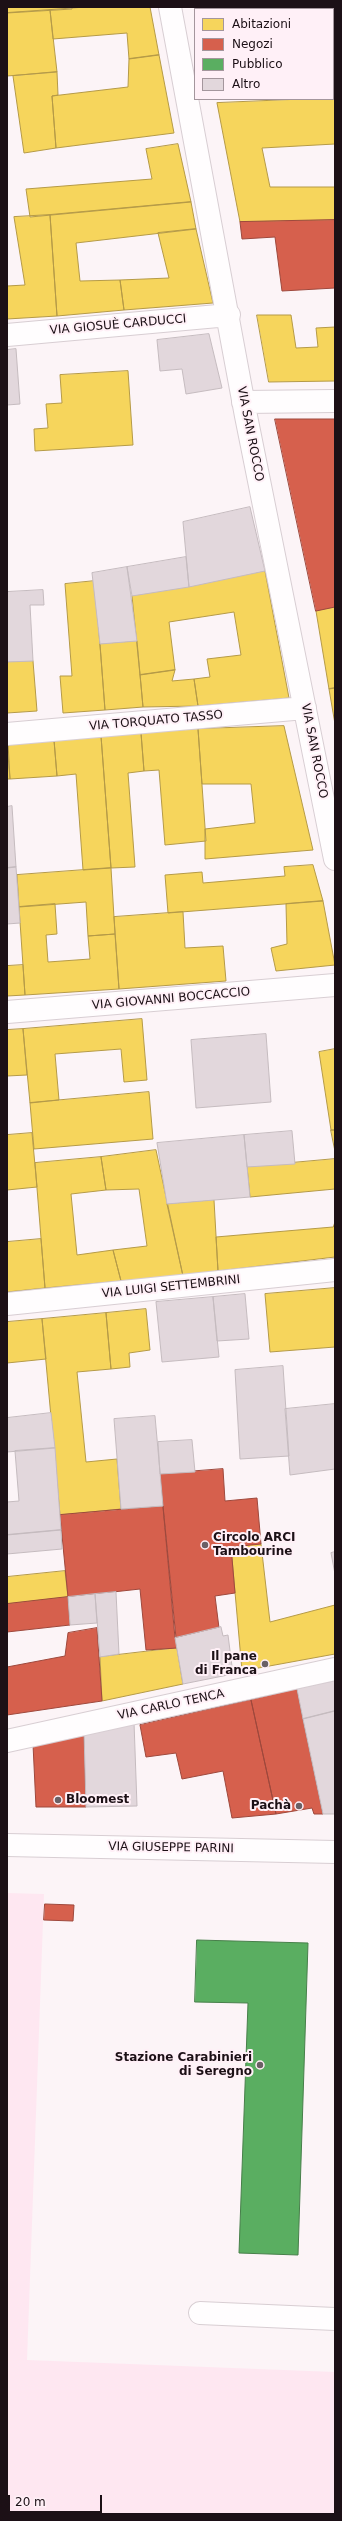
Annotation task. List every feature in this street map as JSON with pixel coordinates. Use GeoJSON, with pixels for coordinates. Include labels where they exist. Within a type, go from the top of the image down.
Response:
{"type":"FeatureCollection","features":[{"type":"Feature","properties":{"kind":"street","name":"VIA SAN ROCCO"},"geometry":{"type":"LineString","coordinates":[[170,7],[190,87],[243,402],[335,859]]}},
{"type":"Feature","properties":{"kind":"street","name":"VIA GIOSUÈ CARDUCCI"},"geometry":{"type":"LineString","coordinates":[[7,335],[229,315]]}},
{"type":"Feature","properties":{"kind":"street"},"geometry":{"type":"LineString","coordinates":[[243,402],[335,400]]}},
{"type":"Feature","properties":{"kind":"street","name":"VIA TORQUATO TASSO"},"geometry":{"type":"LineString","coordinates":[[7,734],[305,708]]}},
{"type":"Feature","properties":{"kind":"street","name":"VIA GIOVANNI BOCCACCIO"},"geometry":{"type":"LineString","coordinates":[[7,1012],[335,985]]}},
{"type":"Feature","properties":{"kind":"street","name":"VIA LUIGI SETTEMBRINI"},"geometry":{"type":"LineString","coordinates":[[7,1304],[335,1270]]}},
{"type":"Feature","properties":{"kind":"street","name":"VIA CARLO TENCA"},"geometry":{"type":"LineString","coordinates":[[7,1740],[335,1670]]}},
{"type":"Feature","properties":{"kind":"street","name":"VIA GIUSEPPE PARINI"},"geometry":{"type":"LineString","coordinates":[[7,1844],[335,1852]]}},
{"type":"Feature","properties":{"kind":"street"},"geometry":{"type":"LineString","coordinates":[[200,2313],[335,2319]]}},
{"type":"Feature","properties":{"kind":"shaded area"},"geometry":{"type":"Polygon","coordinates":[[[7,1893],[44,1894],[27,2360],[335,2372],[335,2514],[7,2514],[7,1893]]]}},
{"type":"Feature","properties":{"kind":"building: Abitazioni"},"geometry":{"type":"Polygon","coordinates":[[[7,7],[72,7],[72,9],[7,13],[7,7]]]}},
{"type":"Feature","properties":{"kind":"building: Abitazioni"},"geometry":{"type":"Polygon","coordinates":[[[86,7],[150,7],[159,55],[129,59],[127,33],[53,39],[50,10],[86,7]]]}},
{"type":"Feature","properties":{"kind":"building: Abitazioni"},"geometry":{"type":"Polygon","coordinates":[[[239,7],[240,8],[198,8],[239,7]]]}},
{"type":"Feature","properties":{"kind":"building: Abitazioni"},"geometry":{"type":"Polygon","coordinates":[[[300,7],[327,7],[327,8],[300,7]]]}},
{"type":"Feature","properties":{"kind":"building: Abitazioni"},"geometry":{"type":"Polygon","coordinates":[[[50,10],[57,72],[7,76],[7,13],[50,10]]]}},
{"type":"Feature","properties":{"kind":"building: Abitazioni"},"geometry":{"type":"Polygon","coordinates":[[[334,33],[335,33],[334,70],[334,33]]]}},
{"type":"Feature","properties":{"kind":"building: Abitazioni"},"geometry":{"type":"Polygon","coordinates":[[[159,55],[174,133],[56,148],[52,96],[128,87],[129,59],[159,55]]]}},
{"type":"Feature","properties":{"kind":"building: Abitazioni"},"geometry":{"type":"Polygon","coordinates":[[[57,72],[58,95],[52,96],[56,148],[24,153],[13,76],[57,72]]]}},
{"type":"Feature","properties":{"kind":"building: Abitazioni"},"geometry":{"type":"Polygon","coordinates":[[[334,98],[335,144],[262,148],[270,187],[335,187],[335,220],[240,222],[217,103],[334,100],[334,98]]]}},
{"type":"Feature","properties":{"kind":"building: Abitazioni"},"geometry":{"type":"Polygon","coordinates":[[[178,144],[191,202],[30,217],[26,189],[152,179],[146,149],[178,144]]]}},
{"type":"Feature","properties":{"kind":"building: Abitazioni"},"geometry":{"type":"Polygon","coordinates":[[[191,202],[196,229],[76,243],[80,281],[120,280],[124,310],[57,316],[50,215],[191,202]]]}},
{"type":"Feature","properties":{"kind":"building: Abitazioni"},"geometry":{"type":"Polygon","coordinates":[[[50,215],[57,316],[7,319],[7,286],[25,285],[14,217],[50,215]]]}},
{"type":"Feature","properties":{"kind":"building: Abitazioni"},"geometry":{"type":"Polygon","coordinates":[[[196,229],[213,303],[124,310],[120,280],[169,278],[158,233],[196,229]]]}},
{"type":"Feature","properties":{"kind":"building: Abitazioni"},"geometry":{"type":"Polygon","coordinates":[[[257,315],[291,315],[296,348],[318,347],[316,328],[335,327],[335,381],[269,382],[257,315]]]}},
{"type":"Feature","properties":{"kind":"building: Abitazioni"},"geometry":{"type":"Polygon","coordinates":[[[128,371],[133,445],[35,451],[34,429],[48,428],[46,404],[62,403],[60,375],[128,371]]]}},
{"type":"Feature","properties":{"kind":"building: Abitazioni"},"geometry":{"type":"Polygon","coordinates":[[[265,571],[289,698],[198,706],[194,679],[210,677],[207,659],[241,655],[234,612],[169,622],[175,670],[140,675],[132,596],[265,571]]]}},
{"type":"Feature","properties":{"kind":"building: Abitazioni"},"geometry":{"type":"Polygon","coordinates":[[[95,581],[105,710],[63,713],[60,676],[72,676],[65,584],[95,581]]]}},
{"type":"Feature","properties":{"kind":"building: Abitazioni"},"geometry":{"type":"Polygon","coordinates":[[[335,607],[335,688],[329,689],[316,611],[335,607]]]}},
{"type":"Feature","properties":{"kind":"building: Abitazioni"},"geometry":{"type":"Polygon","coordinates":[[[137,641],[143,707],[105,710],[100,644],[137,641]]]}},
{"type":"Feature","properties":{"kind":"building: Abitazioni"},"geometry":{"type":"Polygon","coordinates":[[[33,661],[37,711],[7,713],[7,662],[33,661]]]}},
{"type":"Feature","properties":{"kind":"building: Abitazioni"},"geometry":{"type":"Polygon","coordinates":[[[175,670],[172,681],[194,679],[198,706],[143,707],[140,675],[175,670]]]}},
{"type":"Feature","properties":{"kind":"building: Abitazioni"},"geometry":{"type":"Polygon","coordinates":[[[335,688],[335,724],[329,689],[335,688]]]}},
{"type":"Feature","properties":{"kind":"building: Abitazioni"},"geometry":{"type":"Polygon","coordinates":[[[284,726],[313,850],[205,859],[205,829],[255,823],[251,784],[202,784],[198,729],[284,726]]]}},
{"type":"Feature","properties":{"kind":"building: Abitazioni"},"geometry":{"type":"Polygon","coordinates":[[[198,729],[206,841],[165,845],[159,770],[144,771],[141,733],[198,729]]]}},
{"type":"Feature","properties":{"kind":"building: Abitazioni"},"geometry":{"type":"Polygon","coordinates":[[[141,733],[144,771],[128,773],[135,867],[111,868],[101,736],[141,733]]]}},
{"type":"Feature","properties":{"kind":"building: Abitazioni"},"geometry":{"type":"Polygon","coordinates":[[[101,736],[111,868],[83,870],[76,774],[57,776],[54,740],[101,736]]]}},
{"type":"Feature","properties":{"kind":"building: Abitazioni"},"geometry":{"type":"Polygon","coordinates":[[[54,740],[57,776],[10,779],[8,743],[54,740]]]}},
{"type":"Feature","properties":{"kind":"building: Abitazioni"},"geometry":{"type":"Polygon","coordinates":[[[7,743],[10,779],[7,779],[7,743]]]}},
{"type":"Feature","properties":{"kind":"building: Abitazioni"},"geometry":{"type":"Polygon","coordinates":[[[313,865],[323,901],[168,913],[165,875],[202,872],[203,883],[285,876],[284,867],[313,865]]]}},
{"type":"Feature","properties":{"kind":"building: Abitazioni"},"geometry":{"type":"Polygon","coordinates":[[[111,868],[115,934],[88,936],[86,902],[19,907],[17,875],[111,868]]]}},
{"type":"Feature","properties":{"kind":"building: Abitazioni"},"geometry":{"type":"Polygon","coordinates":[[[323,901],[335,965],[276,971],[271,948],[287,944],[286,904],[323,901]]]}},
{"type":"Feature","properties":{"kind":"building: Abitazioni"},"geometry":{"type":"Polygon","coordinates":[[[55,904],[57,934],[46,935],[48,962],[90,959],[88,936],[115,934],[119,989],[25,995],[19,907],[55,904]]]}},
{"type":"Feature","properties":{"kind":"building: Abitazioni"},"geometry":{"type":"Polygon","coordinates":[[[183,912],[185,948],[223,946],[226,981],[119,989],[114,917],[183,912]]]}},
{"type":"Feature","properties":{"kind":"building: Abitazioni"},"geometry":{"type":"Polygon","coordinates":[[[23,965],[25,995],[7,996],[7,966],[23,965]]]}},
{"type":"Feature","properties":{"kind":"building: Abitazioni"},"geometry":{"type":"Polygon","coordinates":[[[142,1019],[147,1080],[124,1082],[121,1049],[55,1054],[59,1100],[30,1103],[23,1029],[142,1019]]]}},
{"type":"Feature","properties":{"kind":"building: Abitazioni"},"geometry":{"type":"Polygon","coordinates":[[[23,1029],[27,1075],[7,1076],[7,1030],[23,1029]]]}},
{"type":"Feature","properties":{"kind":"building: Abitazioni"},"geometry":{"type":"Polygon","coordinates":[[[335,1049],[335,1130],[331,1130],[319,1052],[335,1049]]]}},
{"type":"Feature","properties":{"kind":"building: Abitazioni"},"geometry":{"type":"Polygon","coordinates":[[[149,1092],[153,1139],[34,1149],[30,1103],[149,1092]]]}},
{"type":"Feature","properties":{"kind":"building: Abitazioni"},"geometry":{"type":"Polygon","coordinates":[[[331,1130],[335,1130],[335,1151],[331,1130]]]}},
{"type":"Feature","properties":{"kind":"building: Abitazioni"},"geometry":{"type":"Polygon","coordinates":[[[32,1133],[37,1187],[7,1190],[7,1135],[32,1133]]]}},
{"type":"Feature","properties":{"kind":"building: Abitazioni"},"geometry":{"type":"Polygon","coordinates":[[[156,1150],[183,1276],[121,1281],[113,1250],[147,1246],[139,1189],[106,1190],[101,1157],[156,1150]]]}},
{"type":"Feature","properties":{"kind":"building: Abitazioni"},"geometry":{"type":"Polygon","coordinates":[[[101,1157],[106,1190],[71,1194],[77,1255],[113,1250],[121,1281],[45,1288],[35,1163],[101,1157]]]}},
{"type":"Feature","properties":{"kind":"building: Abitazioni"},"geometry":{"type":"Polygon","coordinates":[[[335,1159],[335,1189],[250,1197],[247,1167],[335,1159]]]}},
{"type":"Feature","properties":{"kind":"building: Abitazioni"},"geometry":{"type":"Polygon","coordinates":[[[214,1200],[218,1271],[183,1276],[167,1204],[214,1200]]]}},
{"type":"Feature","properties":{"kind":"building: Abitazioni"},"geometry":{"type":"Polygon","coordinates":[[[335,1222],[335,1257],[218,1271],[216,1237],[333,1227],[335,1222]]]}},
{"type":"Feature","properties":{"kind":"building: Abitazioni"},"geometry":{"type":"Polygon","coordinates":[[[41,1239],[45,1288],[7,1292],[7,1242],[41,1239]]]}},
{"type":"Feature","properties":{"kind":"building: Abitazioni"},"geometry":{"type":"Polygon","coordinates":[[[335,1288],[335,1347],[270,1352],[265,1294],[335,1288]]]}},
{"type":"Feature","properties":{"kind":"building: Abitazioni"},"geometry":{"type":"Polygon","coordinates":[[[146,1309],[150,1350],[129,1353],[130,1367],[111,1369],[106,1313],[146,1309]]]}},
{"type":"Feature","properties":{"kind":"building: Abitazioni"},"geometry":{"type":"Polygon","coordinates":[[[106,1313],[111,1369],[77,1372],[86,1462],[117,1459],[121,1509],[60,1515],[42,1319],[106,1313]]]}},
{"type":"Feature","properties":{"kind":"building: Abitazioni"},"geometry":{"type":"Polygon","coordinates":[[[42,1319],[46,1359],[7,1363],[7,1322],[42,1319]]]}},
{"type":"Feature","properties":{"kind":"building: Abitazioni"},"geometry":{"type":"Polygon","coordinates":[[[261,1544],[270,1622],[335,1605],[335,1654],[242,1671],[231,1547],[261,1544]]]}},
{"type":"Feature","properties":{"kind":"building: Abitazioni"},"geometry":{"type":"Polygon","coordinates":[[[65,1571],[68,1597],[7,1604],[7,1577],[65,1571]]]}},
{"type":"Feature","properties":{"kind":"building: Abitazioni"},"geometry":{"type":"Polygon","coordinates":[[[177,1648],[183,1684],[102,1701],[100,1657],[177,1648]]]}},
{"type":"Feature","properties":{"kind":"building: Negozi"},"geometry":{"type":"Polygon","coordinates":[[[335,220],[335,288],[282,291],[275,237],[242,239],[240,222],[335,220]]]}},
{"type":"Feature","properties":{"kind":"building: Negozi"},"geometry":{"type":"Polygon","coordinates":[[[275,419],[335,419],[335,607],[316,611],[275,419]]]}},
{"type":"Feature","properties":{"kind":"building: Negozi"},"geometry":{"type":"Polygon","coordinates":[[[223,1469],[225,1501],[257,1498],[261,1544],[231,1547],[235,1593],[215,1596],[219,1628],[175,1638],[160,1474],[223,1469]]]}},
{"type":"Feature","properties":{"kind":"building: Negozi"},"geometry":{"type":"Polygon","coordinates":[[[163,1506],[177,1648],[146,1650],[140,1589],[68,1597],[60,1515],[163,1506]]]}},
{"type":"Feature","properties":{"kind":"building: Negozi"},"geometry":{"type":"Polygon","coordinates":[[[68,1597],[70,1625],[7,1632],[7,1604],[68,1597]]]}},
{"type":"Feature","properties":{"kind":"building: Negozi"},"geometry":{"type":"Polygon","coordinates":[[[97,1628],[102,1701],[7,1715],[7,1667],[65,1656],[68,1633],[97,1628]]]}},
{"type":"Feature","properties":{"kind":"building: Negozi"},"geometry":{"type":"Polygon","coordinates":[[[297,1689],[323,1814],[314,1814],[312,1808],[276,1814],[251,1700],[297,1689]]]}},
{"type":"Feature","properties":{"kind":"building: Negozi"},"geometry":{"type":"Polygon","coordinates":[[[251,1700],[276,1814],[232,1818],[223,1771],[182,1779],[176,1753],[146,1757],[140,1725],[251,1700]]]}},
{"type":"Feature","properties":{"kind":"building: Negozi"},"geometry":{"type":"Polygon","coordinates":[[[84,1732],[86,1807],[36,1807],[33,1744],[84,1732]]]}},
{"type":"Feature","properties":{"kind":"building: Negozi"},"geometry":{"type":"Polygon","coordinates":[[[45,1904],[74,1905],[73,1921],[44,1920],[45,1904]]]}},
{"type":"Feature","properties":{"kind":"building: Pubblico"},"geometry":{"type":"Polygon","coordinates":[[[197,1940],[308,1943],[298,2255],[239,2253],[248,2003],[195,2002],[197,1940]]]}},
{"type":"Feature","properties":{"kind":"building: Altro"},"geometry":{"type":"Polygon","coordinates":[[[209,334],[222,388],[186,394],[182,369],[160,371],[157,340],[209,334]]]}},
{"type":"Feature","properties":{"kind":"building: Altro"},"geometry":{"type":"Polygon","coordinates":[[[16,349],[20,404],[7,405],[7,350],[16,349]]]}},
{"type":"Feature","properties":{"kind":"building: Altro"},"geometry":{"type":"Polygon","coordinates":[[[250,507],[265,571],[189,587],[183,522],[250,507]]]}},
{"type":"Feature","properties":{"kind":"building: Altro"},"geometry":{"type":"Polygon","coordinates":[[[186,557],[189,587],[132,596],[127,567],[186,557]]]}},
{"type":"Feature","properties":{"kind":"building: Altro"},"geometry":{"type":"Polygon","coordinates":[[[127,567],[137,641],[100,644],[92,573],[127,567]]]}},
{"type":"Feature","properties":{"kind":"building: Altro"},"geometry":{"type":"Polygon","coordinates":[[[43,590],[44,605],[30,605],[33,661],[7,662],[7,592],[43,590]]]}},
{"type":"Feature","properties":{"kind":"building: Altro"},"geometry":{"type":"Polygon","coordinates":[[[12,806],[16,867],[7,868],[7,807],[12,806]]]}},
{"type":"Feature","properties":{"kind":"building: Altro"},"geometry":{"type":"Polygon","coordinates":[[[16,867],[20,923],[7,924],[7,868],[16,867]]]}},
{"type":"Feature","properties":{"kind":"building: Altro"},"geometry":{"type":"Polygon","coordinates":[[[266,1034],[271,1102],[196,1108],[191,1040],[266,1034]]]}},
{"type":"Feature","properties":{"kind":"building: Altro"},"geometry":{"type":"Polygon","coordinates":[[[292,1131],[295,1164],[247,1167],[244,1135],[292,1131]]]}},
{"type":"Feature","properties":{"kind":"building: Altro"},"geometry":{"type":"Polygon","coordinates":[[[244,1135],[250,1197],[167,1204],[157,1143],[244,1135]]]}},
{"type":"Feature","properties":{"kind":"building: Altro"},"geometry":{"type":"Polygon","coordinates":[[[245,1294],[249,1339],[217,1341],[213,1297],[245,1294]]]}},
{"type":"Feature","properties":{"kind":"building: Altro"},"geometry":{"type":"Polygon","coordinates":[[[213,1297],[219,1357],[162,1362],[156,1302],[213,1297]]]}},
{"type":"Feature","properties":{"kind":"building: Altro"},"geometry":{"type":"Polygon","coordinates":[[[283,1366],[289,1456],[240,1459],[235,1370],[283,1366]]]}},
{"type":"Feature","properties":{"kind":"building: Altro"},"geometry":{"type":"Polygon","coordinates":[[[335,1404],[335,1469],[290,1475],[285,1409],[335,1404]]]}},
{"type":"Feature","properties":{"kind":"building: Altro"},"geometry":{"type":"Polygon","coordinates":[[[51,1413],[55,1448],[7,1452],[7,1418],[51,1413]]]}},
{"type":"Feature","properties":{"kind":"building: Altro"},"geometry":{"type":"Polygon","coordinates":[[[155,1416],[163,1506],[121,1509],[114,1419],[155,1416]]]}},
{"type":"Feature","properties":{"kind":"building: Altro"},"geometry":{"type":"Polygon","coordinates":[[[192,1440],[195,1472],[160,1474],[158,1442],[192,1440]]]}},
{"type":"Feature","properties":{"kind":"building: Altro"},"geometry":{"type":"Polygon","coordinates":[[[55,1448],[61,1530],[7,1535],[7,1502],[19,1501],[15,1451],[55,1448]]]}},
{"type":"Feature","properties":{"kind":"building: Altro"},"geometry":{"type":"Polygon","coordinates":[[[61,1530],[62,1549],[7,1554],[7,1535],[61,1530]]]}},
{"type":"Feature","properties":{"kind":"building: Altro"},"geometry":{"type":"Polygon","coordinates":[[[335,1552],[335,1574],[331,1553],[335,1552]]]}},
{"type":"Feature","properties":{"kind":"building: Altro"},"geometry":{"type":"Polygon","coordinates":[[[116,1592],[119,1654],[100,1657],[95,1594],[116,1592]]]}},
{"type":"Feature","properties":{"kind":"building: Altro"},"geometry":{"type":"Polygon","coordinates":[[[95,1594],[97,1623],[70,1625],[68,1597],[95,1594]]]}},
{"type":"Feature","properties":{"kind":"building: Altro"},"geometry":{"type":"Polygon","coordinates":[[[221,1627],[223,1636],[228,1635],[233,1674],[183,1684],[175,1638],[221,1627]]]}},
{"type":"Feature","properties":{"kind":"building: Altro"},"geometry":{"type":"Polygon","coordinates":[[[335,1681],[335,1711],[303,1719],[297,1689],[335,1681]]]}},
{"type":"Feature","properties":{"kind":"building: Altro"},"geometry":{"type":"Polygon","coordinates":[[[335,1711],[335,1814],[323,1814],[303,1719],[335,1711]]]}},
{"type":"Feature","properties":{"kind":"building: Altro"},"geometry":{"type":"Polygon","coordinates":[[[134,1722],[137,1806],[86,1807],[84,1732],[134,1722]]]}},
{"type":"Feature","properties":{"kind":"place","name":"Circolo ARCI Tambourine"},"geometry":{"type":"Point","coordinates":[205,1545]}},
{"type":"Feature","properties":{"kind":"place","name":"Il pane di Franca"},"geometry":{"type":"Point","coordinates":[265,1664]}},
{"type":"Feature","properties":{"kind":"place","name":"Bloomest"},"geometry":{"type":"Point","coordinates":[58,1800]}},
{"type":"Feature","properties":{"kind":"place","name":"Pachà"},"geometry":{"type":"Point","coordinates":[299,1806]}},
{"type":"Feature","properties":{"kind":"place","name":"Stazione Carabinieri di Seregno"},"geometry":{"type":"Point","coordinates":[260,2065]}}]}
